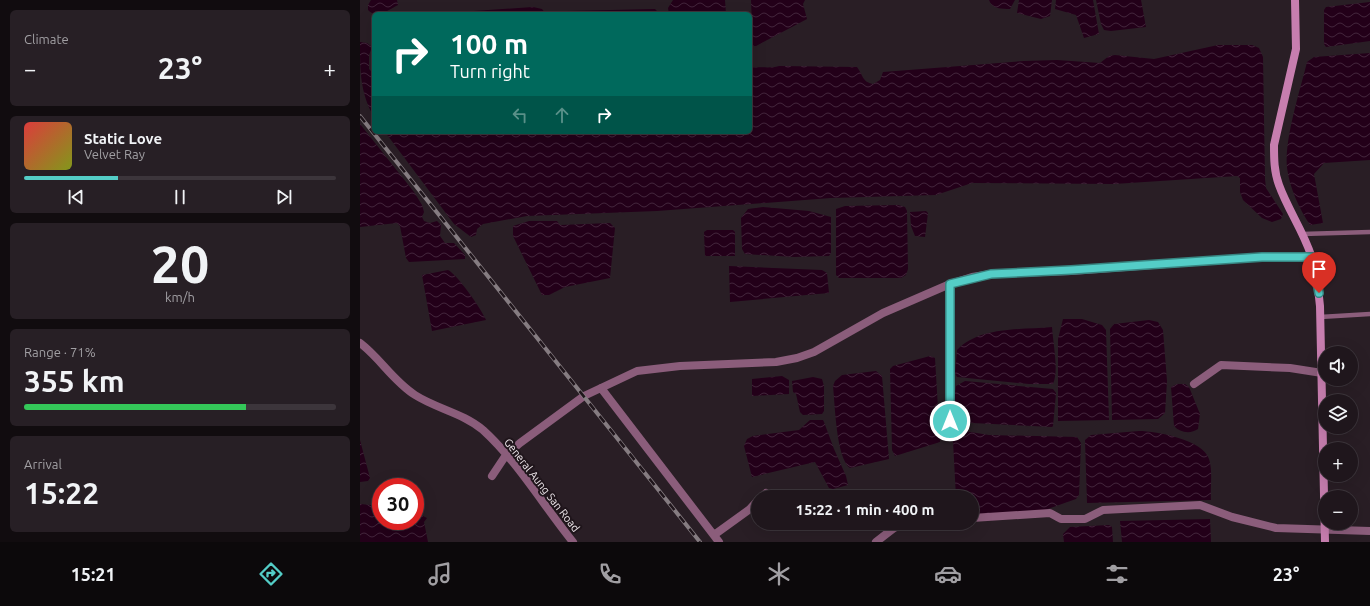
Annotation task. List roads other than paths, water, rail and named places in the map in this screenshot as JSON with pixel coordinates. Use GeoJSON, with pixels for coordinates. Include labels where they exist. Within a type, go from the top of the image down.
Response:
{"type":"FeatureCollection","features":[{"type":"Feature","properties":{"kind":"street"},"geometry":{"type":"LineString","coordinates":[[1295,0],[1296,49],[1274,145],[1274,159],[1279,185],[1312,257],[1317,280],[1321,346]]}},
{"type":"Feature","properties":{"kind":"street"},"geometry":{"type":"LineString","coordinates":[[492,476],[506,455],[520,442],[584,396],[638,371],[652,368],[776,362],[797,358],[814,352],[883,313],[950,284],[991,274],[1262,257],[1312,257]]}},
{"type":"Feature","properties":{"kind":"street"},"geometry":{"type":"LineString","coordinates":[[950,284],[950,421]]}},
{"type":"Feature","properties":{"kind":"street","name":"General Aung San Road"},"geometry":{"type":"LineString","coordinates":[[360,343],[367,348],[398,383],[415,395],[434,405],[466,418],[475,424],[506,455],[573,542]]}},
{"type":"Feature","properties":{"kind":"street"},"geometry":{"type":"LineString","coordinates":[[1194,384],[1221,365],[1290,368],[1318,372]]}},
{"type":"Feature","properties":{"kind":"street"},"geometry":{"type":"LineString","coordinates":[[1322,386],[1324,490]]}},
{"type":"Feature","properties":{"kind":"street"},"geometry":{"type":"LineString","coordinates":[[601,388],[719,542]]}},
{"type":"Feature","properties":{"kind":"street"},"geometry":{"type":"LineString","coordinates":[[979,518],[1050,513],[1061,519],[1085,519],[1103,510],[1200,505],[1232,517],[1276,528],[1318,530]]}},
{"type":"Feature","properties":{"kind":"street"},"geometry":{"type":"LineString","coordinates":[[714,535],[751,508]]}},
{"type":"Feature","properties":{"kind":"street"},"geometry":{"type":"LineString","coordinates":[[876,542],[891,530]]}},
{"type":"Feature","properties":{"kind":"street"},"geometry":{"type":"LineString","coordinates":[[1325,542],[1325,530],[1370,531]]}},
{"type":"Feature","properties":{"kind":"lane"},"geometry":{"type":"LineString","coordinates":[[1303,236],[1370,232]]}},
{"type":"Feature","properties":{"kind":"lane"},"geometry":{"type":"LineString","coordinates":[[1320,317],[1370,314]]}},
{"type":"Feature","properties":{"kind":"water"},"geometry":{"type":"Polygon","coordinates":[[[371,0],[397,0],[398,5],[385,12],[372,12],[372,13],[368,10],[368,5],[371,0]]]}},
{"type":"Feature","properties":{"kind":"water"},"geometry":{"type":"Polygon","coordinates":[[[673,0],[725,0],[726,12],[669,12],[668,8],[673,0]]]}},
{"type":"Feature","properties":{"kind":"water"},"geometry":{"type":"Polygon","coordinates":[[[751,0],[805,0],[803,4],[807,19],[756,46],[753,46],[751,0]]]}},
{"type":"Feature","properties":{"kind":"water"},"geometry":{"type":"Polygon","coordinates":[[[989,0],[1015,0],[1010,9],[1001,9],[992,5],[989,0]]]}},
{"type":"Feature","properties":{"kind":"water"},"geometry":{"type":"Polygon","coordinates":[[[1019,0],[1052,0],[1050,16],[1041,19],[1017,13],[1019,0]]]}},
{"type":"Feature","properties":{"kind":"water"},"geometry":{"type":"Polygon","coordinates":[[[1056,0],[1093,0],[1099,34],[1084,38],[1076,15],[1055,9],[1056,0]]]}},
{"type":"Feature","properties":{"kind":"water"},"geometry":{"type":"Polygon","coordinates":[[[1096,0],[1141,0],[1146,27],[1111,31],[1104,30],[1101,24],[1096,0]]]}},
{"type":"Feature","properties":{"kind":"water"},"geometry":{"type":"Polygon","coordinates":[[[1370,2],[1370,41],[1326,47],[1324,44],[1324,10],[1326,7],[1370,2]]]}},
{"type":"Feature","properties":{"kind":"water"},"geometry":{"type":"Polygon","coordinates":[[[533,7],[542,9],[544,12],[459,12],[533,7]]]}},
{"type":"Feature","properties":{"kind":"water"},"geometry":{"type":"Polygon","coordinates":[[[655,9],[658,12],[564,12],[655,9]]]}},
{"type":"Feature","properties":{"kind":"water"},"geometry":{"type":"Polygon","coordinates":[[[360,42],[367,43],[372,47],[369,55],[369,69],[372,72],[372,113],[363,90],[360,42]]]}},
{"type":"Feature","properties":{"kind":"water"},"geometry":{"type":"Polygon","coordinates":[[[1218,45],[1252,45],[1259,48],[1263,57],[1266,188],[1283,214],[1281,219],[1272,222],[1262,218],[1243,200],[1240,192],[1240,178],[1237,176],[1114,184],[972,183],[936,195],[831,198],[657,211],[527,216],[483,224],[477,229],[476,235],[471,237],[454,224],[386,134],[752,134],[752,68],[779,66],[857,67],[865,80],[873,84],[880,80],[883,72],[1024,61],[1057,60],[1100,63],[1109,56],[1115,55],[1154,59],[1218,45]]]}},
{"type":"Feature","properties":{"kind":"water"},"geometry":{"type":"Polygon","coordinates":[[[1370,53],[1370,160],[1324,163],[1314,174],[1323,223],[1310,225],[1302,212],[1293,191],[1287,168],[1290,130],[1307,62],[1314,57],[1370,53]]]}},
{"type":"Feature","properties":{"kind":"water"},"geometry":{"type":"Polygon","coordinates":[[[360,124],[414,192],[422,205],[424,212],[422,217],[424,221],[430,223],[437,221],[441,225],[440,236],[445,243],[454,243],[465,255],[465,259],[409,262],[406,258],[400,226],[397,223],[360,227],[360,124]]]}},
{"type":"Feature","properties":{"kind":"water"},"geometry":{"type":"Polygon","coordinates":[[[898,205],[905,207],[907,211],[908,269],[906,275],[901,278],[839,278],[836,275],[836,209],[845,206],[898,205]]]}},
{"type":"Feature","properties":{"kind":"water"},"geometry":{"type":"Polygon","coordinates":[[[763,207],[809,211],[831,217],[831,253],[829,256],[794,257],[745,254],[742,249],[741,218],[748,209],[763,207]]]}},
{"type":"Feature","properties":{"kind":"water"},"geometry":{"type":"Polygon","coordinates":[[[926,211],[928,213],[925,237],[915,236],[911,226],[910,212],[926,211]]]}},
{"type":"Feature","properties":{"kind":"water"},"geometry":{"type":"Polygon","coordinates":[[[529,221],[557,221],[560,225],[610,223],[615,228],[610,278],[565,287],[549,295],[542,295],[513,236],[513,226],[529,221]]]}},
{"type":"Feature","properties":{"kind":"water"},"geometry":{"type":"Polygon","coordinates":[[[707,230],[733,230],[735,232],[735,256],[705,256],[704,232],[707,230]]]}},
{"type":"Feature","properties":{"kind":"water"},"geometry":{"type":"Polygon","coordinates":[[[729,266],[822,270],[827,273],[829,293],[730,302],[729,266]]]}},
{"type":"Feature","properties":{"kind":"water"},"geometry":{"type":"Polygon","coordinates":[[[448,270],[457,278],[469,293],[486,320],[432,331],[422,275],[448,270]]]}},
{"type":"Feature","properties":{"kind":"water"},"geometry":{"type":"Polygon","coordinates":[[[1063,319],[1082,319],[1102,325],[1106,330],[1109,420],[1058,421],[1058,339],[1063,319]]]}},
{"type":"Feature","properties":{"kind":"water"},"geometry":{"type":"Polygon","coordinates":[[[1149,320],[1158,322],[1163,330],[1167,381],[1165,413],[1158,419],[1112,420],[1110,329],[1114,324],[1149,320]]]}},
{"type":"Feature","properties":{"kind":"water"},"geometry":{"type":"Polygon","coordinates":[[[1052,327],[1056,364],[1053,384],[1029,384],[957,377],[955,373],[957,350],[966,342],[989,333],[1014,329],[1052,327]]]}},
{"type":"Feature","properties":{"kind":"water"},"geometry":{"type":"Polygon","coordinates":[[[930,356],[935,358],[940,442],[895,456],[892,450],[890,369],[893,366],[930,356]]]}},
{"type":"Feature","properties":{"kind":"water"},"geometry":{"type":"Polygon","coordinates":[[[876,371],[882,376],[889,459],[850,468],[845,462],[839,442],[833,386],[835,381],[842,375],[876,371]]]}},
{"type":"Feature","properties":{"kind":"water"},"geometry":{"type":"Polygon","coordinates":[[[782,376],[789,380],[789,394],[752,396],[752,379],[782,376]]]}},
{"type":"Feature","properties":{"kind":"water"},"geometry":{"type":"Polygon","coordinates":[[[813,377],[822,379],[824,386],[824,411],[822,414],[803,415],[800,412],[796,394],[793,392],[792,381],[813,377]]]}},
{"type":"Feature","properties":{"kind":"water"},"geometry":{"type":"Polygon","coordinates":[[[965,381],[1053,389],[1056,393],[1053,426],[952,422],[951,420],[956,386],[965,381]]]}},
{"type":"Feature","properties":{"kind":"water"},"geometry":{"type":"Polygon","coordinates":[[[1177,384],[1185,384],[1189,387],[1200,414],[1198,429],[1195,431],[1182,431],[1174,426],[1171,387],[1177,384]]]}},
{"type":"Feature","properties":{"kind":"water"},"geometry":{"type":"Polygon","coordinates":[[[810,420],[823,420],[846,476],[848,485],[833,489],[829,488],[815,462],[752,477],[744,446],[747,439],[753,436],[799,430],[810,420]]]}},
{"type":"Feature","properties":{"kind":"water"},"geometry":{"type":"Polygon","coordinates":[[[958,430],[989,435],[1077,437],[1081,443],[1079,495],[1076,499],[1042,511],[979,516],[979,490],[956,490],[953,441],[954,433],[958,430]]]}},
{"type":"Feature","properties":{"kind":"water"},"geometry":{"type":"Polygon","coordinates":[[[1147,431],[1178,438],[1189,442],[1205,452],[1209,459],[1211,469],[1211,500],[1087,503],[1085,440],[1091,435],[1147,431]]]}},
{"type":"Feature","properties":{"kind":"water"},"geometry":{"type":"Polygon","coordinates":[[[360,440],[370,478],[368,481],[360,482],[360,440]]]}},
{"type":"Feature","properties":{"kind":"water"},"geometry":{"type":"Polygon","coordinates":[[[360,504],[372,505],[372,530],[424,530],[424,522],[428,542],[360,542],[360,504]]]}},
{"type":"Feature","properties":{"kind":"water"},"geometry":{"type":"Polygon","coordinates":[[[1210,519],[1211,542],[1122,542],[1120,521],[1210,519]]]}},
{"type":"Feature","properties":{"kind":"water"},"geometry":{"type":"Polygon","coordinates":[[[1109,525],[1112,527],[1113,542],[1064,542],[1063,534],[1070,527],[1109,525]]]}},
{"type":"Feature","properties":{"kind":"railway"},"geometry":{"type":"LineString","coordinates":[[360,116],[372,131]]}},
{"type":"Feature","properties":{"kind":"railway"},"geometry":{"type":"LineString","coordinates":[[374,134],[700,542]]}}]}
